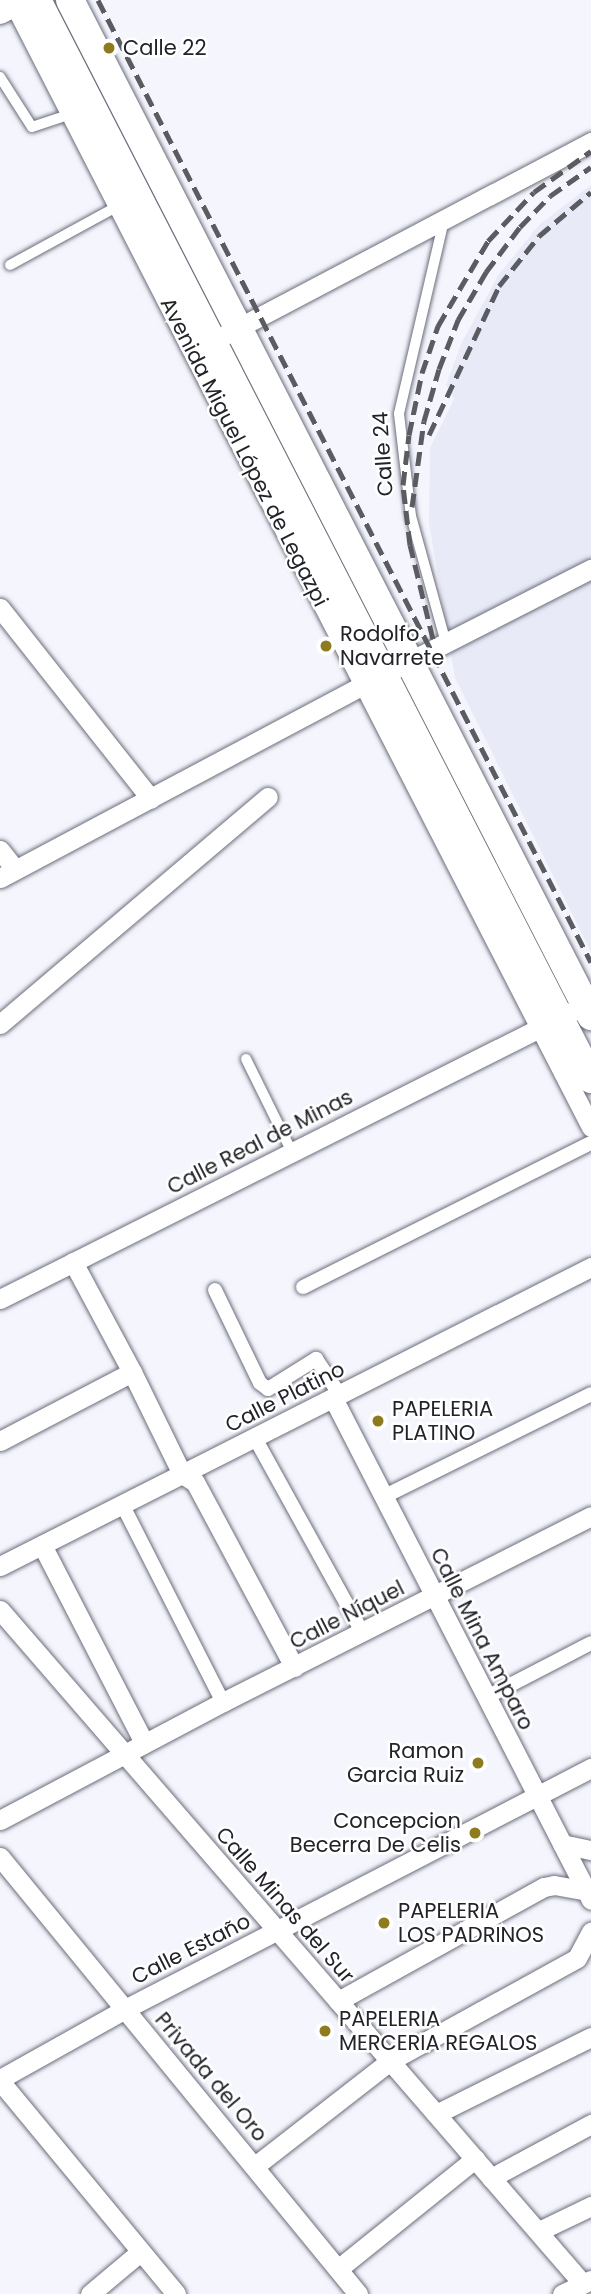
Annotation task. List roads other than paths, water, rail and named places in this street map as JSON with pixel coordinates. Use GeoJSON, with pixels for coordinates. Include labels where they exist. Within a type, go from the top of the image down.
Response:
{"type":"FeatureCollection","features":[{"type":"Feature","properties":{"kind":"main road"},"geometry":{"type":"LineString","coordinates":[[71,0],[589,1007]]}},
{"type":"Feature","properties":{"kind":"main road","name":"Avenida Miguel López de Legazpi"},"geometry":{"type":"LineString","coordinates":[[17,3],[203,347],[550,1022],[591,1079]]}},
{"type":"Feature","properties":{"kind":"street","name":"Avenida Miguel López de Legazpi"},"geometry":{"type":"LineString","coordinates":[[17,3],[118,206],[203,347]]}},
{"type":"Feature","properties":{"kind":"street"},"geometry":{"type":"LineString","coordinates":[[203,347],[591,142]]}},
{"type":"Feature","properties":{"kind":"street"},"geometry":{"type":"LineString","coordinates":[[0,850],[8,874],[373,679],[591,569]]}},
{"type":"Feature","properties":{"kind":"street"},"geometry":{"type":"LineString","coordinates":[[0,608],[151,799]]}},
{"type":"Feature","properties":{"kind":"street"},"geometry":{"type":"LineString","coordinates":[[0,1024],[268,797]]}},
{"type":"Feature","properties":{"kind":"street","name":"Calle Real de Minas"},"geometry":{"type":"LineString","coordinates":[[0,1298],[550,1022],[589,1007]]}},
{"type":"Feature","properties":{"kind":"street","name":"Avenida Miguel López de Legazpi"},"geometry":{"type":"LineString","coordinates":[[550,1022],[591,1127]]}},
{"type":"Feature","properties":{"kind":"street"},"geometry":{"type":"LineString","coordinates":[[303,1287],[591,1143]]}},
{"type":"Feature","properties":{"kind":"street"},"geometry":{"type":"LineString","coordinates":[[73,1262],[132,1372],[182,1475],[195,1482],[295,1667]]}},
{"type":"Feature","properties":{"kind":"street","name":"Calle Platino"},"geometry":{"type":"LineString","coordinates":[[0,1566],[591,1267]]}},
{"type":"Feature","properties":{"kind":"street","name":"Calle Mina Amparo"},"geometry":{"type":"LineString","coordinates":[[215,1290],[260,1382],[268,1389],[316,1359],[383,1497],[589,1895]]}},
{"type":"Feature","properties":{"kind":"street"},"geometry":{"type":"LineString","coordinates":[[0,1441],[132,1372]]}},
{"type":"Feature","properties":{"kind":"street"},"geometry":{"type":"LineString","coordinates":[[383,1497],[591,1394]]}},
{"type":"Feature","properties":{"kind":"street"},"geometry":{"type":"LineString","coordinates":[[255,1438],[362,1632]]}},
{"type":"Feature","properties":{"kind":"street"},"geometry":{"type":"LineString","coordinates":[[122,1504],[223,1702]]}},
{"type":"Feature","properties":{"kind":"street","name":"Calle Níquel"},"geometry":{"type":"LineString","coordinates":[[0,1820],[223,1702],[591,1516]]}},
{"type":"Feature","properties":{"kind":"street"},"geometry":{"type":"LineString","coordinates":[[42,1545],[144,1743]]}},
{"type":"Feature","properties":{"kind":"street","name":"Calle Minas del Sur"},"geometry":{"type":"LineString","coordinates":[[0,1610],[539,2231],[579,2289]]}},
{"type":"Feature","properties":{"kind":"street"},"geometry":{"type":"LineString","coordinates":[[486,1697],[591,1643]]}},
{"type":"Feature","properties":{"kind":"street","name":"Calle Estaño"},"geometry":{"type":"LineString","coordinates":[[0,2080],[125,2009],[591,1768]]}},
{"type":"Feature","properties":{"kind":"street"},"geometry":{"type":"LineString","coordinates":[[562,1844],[591,1850]]}},
{"type":"Feature","properties":{"kind":"street","name":"Privada del Oro"},"geometry":{"type":"LineString","coordinates":[[0,1857],[358,2294]]}},
{"type":"Feature","properties":{"kind":"street"},"geometry":{"type":"LineString","coordinates":[[338,2001],[544,1887],[554,1885],[589,1895]]}},
{"type":"Feature","properties":{"kind":"street"},"geometry":{"type":"LineString","coordinates":[[255,2166],[390,2061],[577,1958],[591,1932]]}},
{"type":"Feature","properties":{"kind":"street"},"geometry":{"type":"LineString","coordinates":[[436,2114],[591,2037]]}},
{"type":"Feature","properties":{"kind":"street"},"geometry":{"type":"LineString","coordinates":[[0,2080],[176,2294]]}},
{"type":"Feature","properties":{"kind":"street"},"geometry":{"type":"LineString","coordinates":[[491,2178],[591,2124]]}},
{"type":"Feature","properties":{"kind":"street"},"geometry":{"type":"LineString","coordinates":[[338,2269],[475,2159]]}},
{"type":"Feature","properties":{"kind":"street"},"geometry":{"type":"LineString","coordinates":[[539,2231],[591,2206]]}},
{"type":"Feature","properties":{"kind":"street"},"geometry":{"type":"LineString","coordinates":[[90,2294],[140,2252]]}},
{"type":"Feature","properties":{"kind":"lane"},"geometry":{"type":"LineString","coordinates":[[0,77],[32,127],[71,114]]}},
{"type":"Feature","properties":{"kind":"lane"},"geometry":{"type":"LineString","coordinates":[[10,265],[118,206]]}},
{"type":"Feature","properties":{"kind":"lane","name":"Calle 24"},"geometry":{"type":"LineString","coordinates":[[444,220],[399,414],[411,516],[446,643]]}},
{"type":"Feature","properties":{"kind":"lane"},"geometry":{"type":"LineString","coordinates":[[246,1059],[292,1152]]}},
{"type":"Feature","properties":{"kind":"railway"},"geometry":{"type":"LineString","coordinates":[[98,0],[591,962]]}},
{"type":"Feature","properties":{"kind":"railway"},"geometry":{"type":"LineString","coordinates":[[433,639],[410,545],[403,485],[409,435],[422,373],[438,326],[488,241],[534,192],[591,151]]}},
{"type":"Feature","properties":{"kind":"railway"},"geometry":{"type":"LineString","coordinates":[[412,507],[424,421],[439,369],[458,320],[486,272],[520,227],[550,196],[591,167]]}},
{"type":"Feature","properties":{"kind":"railway"},"geometry":{"type":"LineString","coordinates":[[429,435],[499,286],[539,236],[591,192]]}},
{"type":"Feature","properties":{"kind":"place","name":"Calle 22"},"geometry":{"type":"Point","coordinates":[109,48]}},
{"type":"Feature","properties":{"kind":"place","name":"Rodolfo Navarrete"},"geometry":{"type":"Point","coordinates":[326,646]}},
{"type":"Feature","properties":{"kind":"place","name":"PAPELERIA PLATINO"},"geometry":{"type":"Point","coordinates":[378,1421]}},
{"type":"Feature","properties":{"kind":"place","name":"Ramon Garcia Ruiz"},"geometry":{"type":"Point","coordinates":[478,1763]}},
{"type":"Feature","properties":{"kind":"place","name":"Concepcion Becerra De Celis"},"geometry":{"type":"Point","coordinates":[475,1833]}},
{"type":"Feature","properties":{"kind":"place","name":"PAPELERIA LOS PADRINOS"},"geometry":{"type":"Point","coordinates":[384,1923]}},
{"type":"Feature","properties":{"kind":"place","name":"PAPELERIA MERCERIA REGALOS"},"geometry":{"type":"Point","coordinates":[325,2031]}}]}
